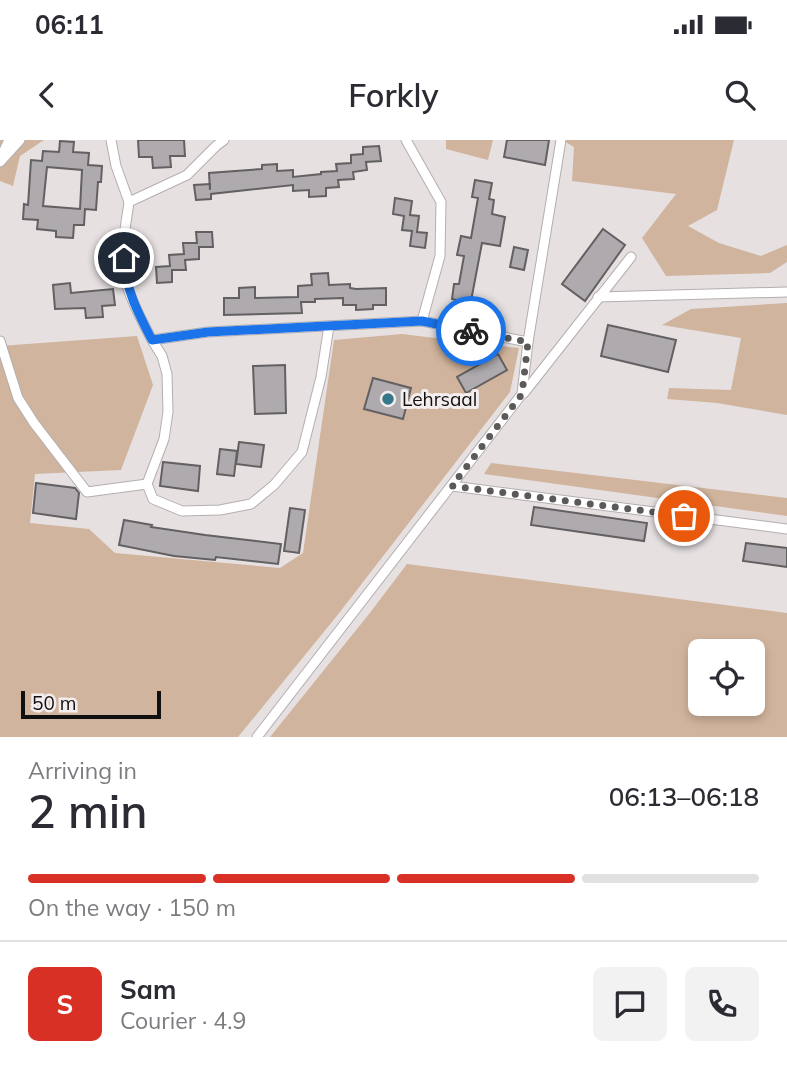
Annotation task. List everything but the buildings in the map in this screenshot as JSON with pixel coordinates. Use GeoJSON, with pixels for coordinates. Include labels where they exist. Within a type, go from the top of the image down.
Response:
{"type":"FeatureCollection","features":[{"type":"Feature","properties":{"kind":"lane"},"geometry":{"type":"LineString","coordinates":[[0,161],[9,140]]}},
{"type":"Feature","properties":{"kind":"lane"},"geometry":{"type":"LineString","coordinates":[[0,161],[20,140]]}},
{"type":"Feature","properties":{"kind":"lane"},"geometry":{"type":"LineString","coordinates":[[110,140],[129,202],[123,242],[124,273],[135,306],[162,356],[167,374],[168,412],[164,439],[147,484],[153,499],[182,511],[220,510],[251,505],[274,485],[302,452],[321,377],[329,326]]}},
{"type":"Feature","properties":{"kind":"lane"},"geometry":{"type":"LineString","coordinates":[[129,202],[187,175],[224,140]]}},
{"type":"Feature","properties":{"kind":"lane"},"geometry":{"type":"LineString","coordinates":[[406,140],[440,202],[440,256],[422,321]]}},
{"type":"Feature","properties":{"kind":"lane"},"geometry":{"type":"LineString","coordinates":[[522,394],[561,140]]}},
{"type":"Feature","properties":{"kind":"lane"},"geometry":{"type":"LineString","coordinates":[[257,737],[631,257]]}},
{"type":"Feature","properties":{"kind":"lane"},"geometry":{"type":"LineString","coordinates":[[598,297],[787,292]]}},
{"type":"Feature","properties":{"kind":"lane"},"geometry":{"type":"LineString","coordinates":[[152,340],[208,332],[422,321],[528,342]]}},
{"type":"Feature","properties":{"kind":"lane"},"geometry":{"type":"LineString","coordinates":[[0,341],[18,398],[87,492],[147,484]]}},
{"type":"Feature","properties":{"kind":"lane"},"geometry":{"type":"LineString","coordinates":[[452,486],[787,529]]}},
{"type":"Feature","properties":{"kind":"shaded area"},"geometry":{"type":"Polygon","coordinates":[[[0,140],[44,140],[20,156],[13,186],[0,181],[0,140]]]}},
{"type":"Feature","properties":{"kind":"shaded area"},"geometry":{"type":"Polygon","coordinates":[[[446,140],[493,140],[488,160],[446,149],[446,140]]]}},
{"type":"Feature","properties":{"kind":"shaded area"},"geometry":{"type":"Polygon","coordinates":[[[562,140],[734,140],[717,210],[688,226],[719,243],[761,256],[787,245],[787,262],[770,273],[666,276],[642,238],[676,194],[572,181],[574,147],[562,140]]]}},
{"type":"Feature","properties":{"kind":"shaded area"},"geometry":{"type":"Polygon","coordinates":[[[787,303],[787,415],[717,403],[667,399],[669,388],[731,390],[741,338],[662,325],[691,309],[787,303]]]}},
{"type":"Feature","properties":{"kind":"shaded area"},"geometry":{"type":"Polygon","coordinates":[[[402,334],[519,348],[510,392],[336,617],[238,737],[0,737],[0,346],[137,336],[153,385],[121,470],[35,474],[30,523],[89,529],[115,553],[280,568],[303,553],[334,340],[402,334]]]}},
{"type":"Feature","properties":{"kind":"shaded area"},"geometry":{"type":"Polygon","coordinates":[[[491,463],[787,498],[787,516],[484,474],[491,463]]]}},
{"type":"Feature","properties":{"kind":"shaded area"},"geometry":{"type":"Polygon","coordinates":[[[407,564],[787,613],[787,737],[270,737],[407,564]]]}},
{"type":"Feature","properties":{"kind":"way so far"},"geometry":{"type":"LineString","coordinates":[[471,331],[528,342],[522,394],[452,486],[684,516]]}},
{"type":"Feature","properties":{"kind":"place","name":"Lehrsaal"},"geometry":{"type":"Point","coordinates":[388,399]}},
{"type":"Feature","properties":{"kind":"route"},"geometry":{"type":"LineString","coordinates":[[124,258],[124,273],[135,306],[152,340],[208,332],[422,321],[471,331]]}}]}
